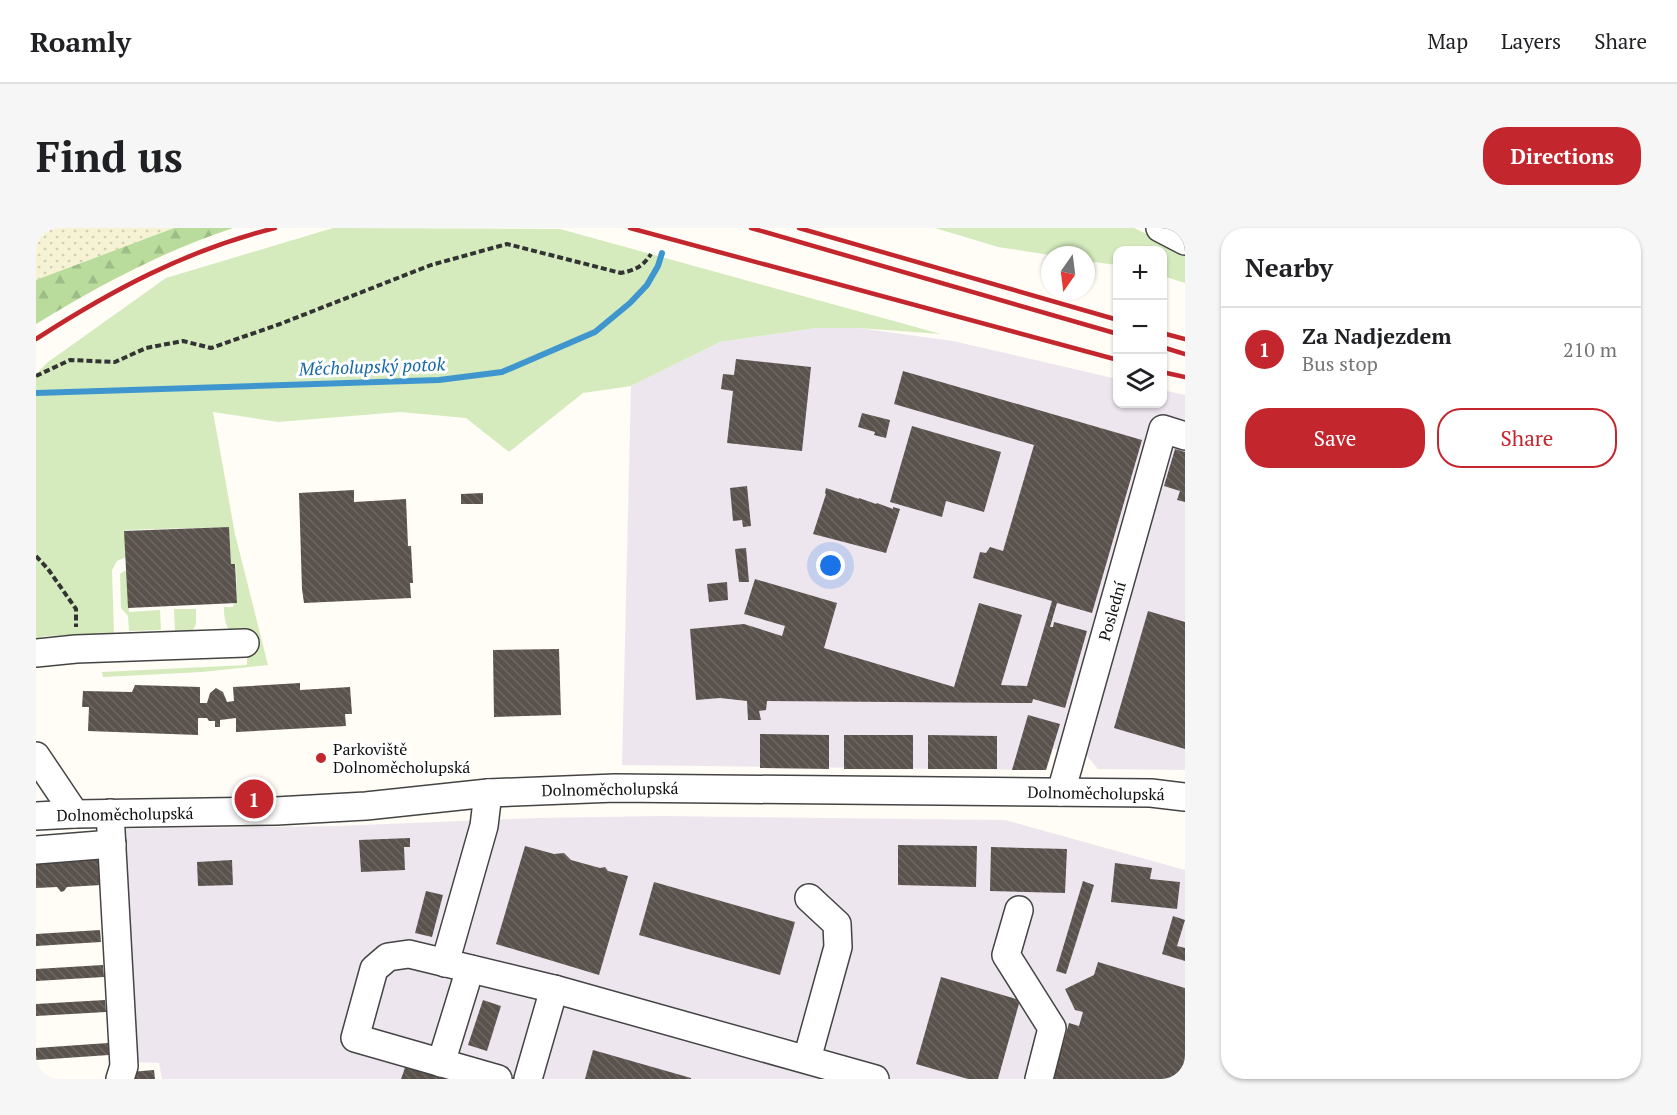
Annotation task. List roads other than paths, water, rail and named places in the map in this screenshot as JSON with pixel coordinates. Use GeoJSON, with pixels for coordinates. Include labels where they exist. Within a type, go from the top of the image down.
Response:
{"type":"FeatureCollection","features":[{"type":"Feature","properties":{"kind":"street"},"geometry":{"type":"LineString","coordinates":[[1160,228],[1185,241]]}},
{"type":"Feature","properties":{"kind":"street","name":"Poslední"},"geometry":{"type":"LineString","coordinates":[[1061,792],[1174,433]]}},
{"type":"Feature","properties":{"kind":"street"},"geometry":{"type":"LineString","coordinates":[[36,653],[76,648],[245,643]]}},
{"type":"Feature","properties":{"kind":"street"},"geometry":{"type":"LineString","coordinates":[[36,756],[75,814]]}},
{"type":"Feature","properties":{"kind":"street","name":"Dolnoměcholupská"},"geometry":{"type":"LineString","coordinates":[[36,816],[307,810],[488,793],[615,788],[1168,793],[1185,797]]}},
{"type":"Feature","properties":{"kind":"street"},"geometry":{"type":"LineString","coordinates":[[441,1063],[488,793]]}},
{"type":"Feature","properties":{"kind":"street"},"geometry":{"type":"LineString","coordinates":[[110,813],[124,1066],[120,1079]]}},
{"type":"Feature","properties":{"kind":"street"},"geometry":{"type":"LineString","coordinates":[[36,850],[112,844]]}},
{"type":"Feature","properties":{"kind":"street"},"geometry":{"type":"LineString","coordinates":[[807,1059],[838,947],[837,924],[809,898]]}},
{"type":"Feature","properties":{"kind":"street"},"geometry":{"type":"LineString","coordinates":[[1019,910],[1006,955],[1052,1028],[1039,1079]]}},
{"type":"Feature","properties":{"kind":"street"},"geometry":{"type":"LineString","coordinates":[[498,1079],[355,1038],[374,969],[388,957],[409,954],[554,989],[875,1079]]}},
{"type":"Feature","properties":{"kind":"street"},"geometry":{"type":"LineString","coordinates":[[528,1079],[554,989]]}},
{"type":"Feature","properties":{"kind":"waterway","name":"Měcholupský potok"},"geometry":{"type":"LineString","coordinates":[[36,393],[439,380],[502,372],[595,332],[630,303],[647,285],[658,266],[662,253]]}},
{"type":"Feature","properties":{"kind":"railway"},"geometry":{"type":"LineString","coordinates":[[36,339],[93,304],[151,273],[211,248],[275,228]]}},
{"type":"Feature","properties":{"kind":"railway"},"geometry":{"type":"LineString","coordinates":[[630,228],[1113,359]]}},
{"type":"Feature","properties":{"kind":"railway"},"geometry":{"type":"LineString","coordinates":[[751,228],[1113,333]]}},
{"type":"Feature","properties":{"kind":"railway"},"geometry":{"type":"LineString","coordinates":[[799,228],[1113,319]]}},
{"type":"Feature","properties":{"kind":"railway"},"geometry":{"type":"LineString","coordinates":[[1167,334],[1185,339]]}},
{"type":"Feature","properties":{"kind":"railway"},"geometry":{"type":"LineString","coordinates":[[1167,349],[1185,354]]}},
{"type":"Feature","properties":{"kind":"railway"},"geometry":{"type":"LineString","coordinates":[[1167,373],[1185,377]]}},
{"type":"Feature","properties":{"kind":"place","name":"Parkoviště Dolnoměcholupská"},"geometry":{"type":"Point","coordinates":[321,758]}},
{"type":"Feature","properties":{"kind":"place","name":"Za Nadjezdem"},"geometry":{"type":"Point","coordinates":[254,799]}}]}
